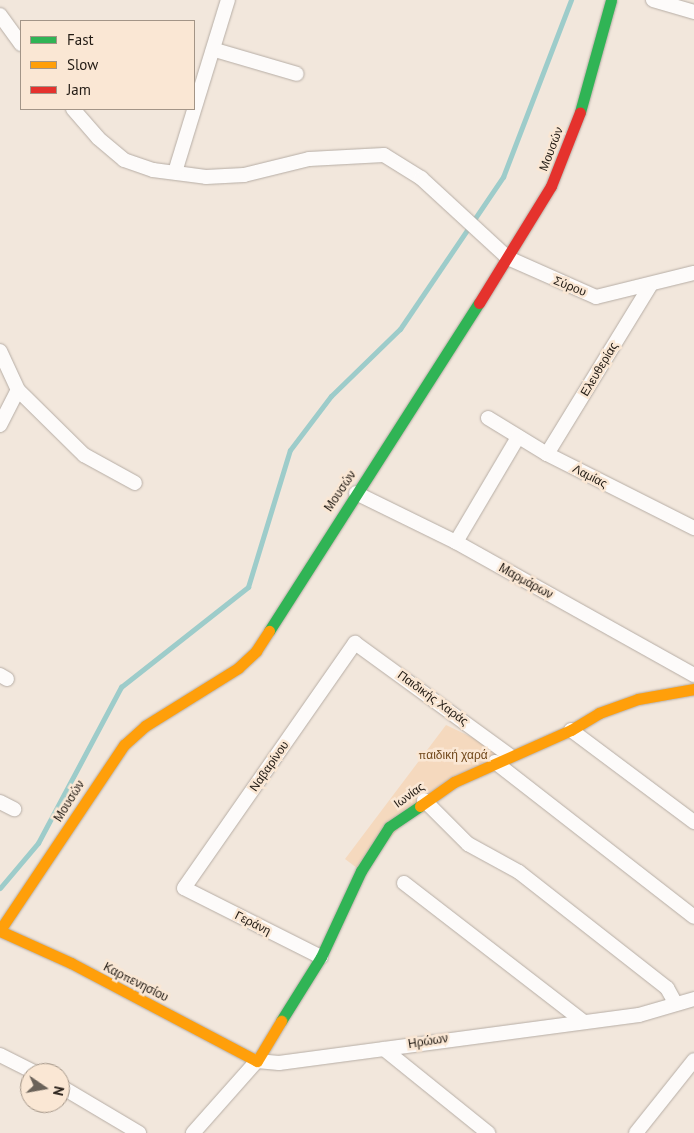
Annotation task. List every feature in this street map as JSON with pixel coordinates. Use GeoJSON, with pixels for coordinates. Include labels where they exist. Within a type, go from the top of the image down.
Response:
{"type":"FeatureCollection","features":[{"type":"Feature","properties":{"kind":"street"},"geometry":{"type":"LineString","coordinates":[[195,109],[228,0]]}},
{"type":"Feature","properties":{"kind":"street","name":"Μουσών"},"geometry":{"type":"LineString","coordinates":[[0,931],[124,745],[145,726],[242,665],[256,651],[508,258],[551,186],[578,118],[610,0]]}},
{"type":"Feature","properties":{"kind":"street"},"geometry":{"type":"LineString","coordinates":[[653,0],[694,12]]}},
{"type":"Feature","properties":{"kind":"street"},"geometry":{"type":"LineString","coordinates":[[0,15],[20,43]]}},
{"type":"Feature","properties":{"kind":"street"},"geometry":{"type":"LineString","coordinates":[[214,50],[297,74]]}},
{"type":"Feature","properties":{"kind":"street","name":"Σύρου"},"geometry":{"type":"LineString","coordinates":[[74,110],[98,138],[124,160],[140,167],[206,176],[244,175],[309,159],[384,155],[421,178],[508,258],[596,297],[694,273]]}},
{"type":"Feature","properties":{"kind":"street"},"geometry":{"type":"LineString","coordinates":[[175,172],[195,110]]}},
{"type":"Feature","properties":{"kind":"street","name":"Ελευθερίας"},"geometry":{"type":"LineString","coordinates":[[547,454],[651,284]]}},
{"type":"Feature","properties":{"kind":"street"},"geometry":{"type":"LineString","coordinates":[[0,351],[18,390],[84,456],[136,483]]}},
{"type":"Feature","properties":{"kind":"street"},"geometry":{"type":"LineString","coordinates":[[0,425],[18,390]]}},
{"type":"Feature","properties":{"kind":"street","name":"Λαμίας"},"geometry":{"type":"LineString","coordinates":[[488,418],[547,454],[694,528]]}},
{"type":"Feature","properties":{"kind":"street"},"geometry":{"type":"LineString","coordinates":[[456,542],[518,437]]}},
{"type":"Feature","properties":{"kind":"street","name":"Μαρμάρων"},"geometry":{"type":"LineString","coordinates":[[356,493],[456,542],[694,674]]}},
{"type":"Feature","properties":{"kind":"street","name":"Παιδικής Χαράς"},"geometry":{"type":"LineString","coordinates":[[355,643],[509,755]]}},
{"type":"Feature","properties":{"kind":"street","name":"Ναβαρίνου"},"geometry":{"type":"LineString","coordinates":[[184,888],[355,643]]}},
{"type":"Feature","properties":{"kind":"street","name":"Ιωνίας"},"geometry":{"type":"LineString","coordinates":[[257,1061],[321,957],[361,871],[384,834],[424,800],[509,755],[572,730],[599,713],[638,699],[694,689]]}},
{"type":"Feature","properties":{"kind":"street"},"geometry":{"type":"LineString","coordinates":[[572,730],[694,822]]}},
{"type":"Feature","properties":{"kind":"street"},"geometry":{"type":"LineString","coordinates":[[495,762],[694,917]]}},
{"type":"Feature","properties":{"kind":"street"},"geometry":{"type":"LineString","coordinates":[[424,800],[468,844],[519,872],[667,988],[676,1004]]}},
{"type":"Feature","properties":{"kind":"street"},"geometry":{"type":"LineString","coordinates":[[0,802],[14,809]]}},
{"type":"Feature","properties":{"kind":"street"},"geometry":{"type":"LineString","coordinates":[[404,883],[584,1022]]}},
{"type":"Feature","properties":{"kind":"street","name":"Γεράνη"},"geometry":{"type":"LineString","coordinates":[[184,888],[321,957]]}},
{"type":"Feature","properties":{"kind":"street","name":"Καρπενησίου"},"geometry":{"type":"LineString","coordinates":[[0,931],[71,963],[257,1061]]}},
{"type":"Feature","properties":{"kind":"street","name":"Ηρώων"},"geometry":{"type":"LineString","coordinates":[[257,1061],[278,1064],[584,1022],[639,1014],[694,999]]}},
{"type":"Feature","properties":{"kind":"street"},"geometry":{"type":"LineString","coordinates":[[384,1049],[488,1133]]}},
{"type":"Feature","properties":{"kind":"street"},"geometry":{"type":"LineString","coordinates":[[0,1055],[20,1065]]}},
{"type":"Feature","properties":{"kind":"street"},"geometry":{"type":"LineString","coordinates":[[636,1133],[694,1060]]}},
{"type":"Feature","properties":{"kind":"street"},"geometry":{"type":"LineString","coordinates":[[193,1133],[257,1061]]}},
{"type":"Feature","properties":{"kind":"street"},"geometry":{"type":"LineString","coordinates":[[70,1092],[139,1133]]}},
{"type":"Feature","properties":{"kind":"green space","name":"παιδική χαρά"},"geometry":{"type":"Polygon","coordinates":[[[446,725],[509,755],[424,800],[361,871],[345,859],[446,725]]]}},
{"type":"Feature","properties":{"kind":"waterway"},"geometry":{"type":"LineString","coordinates":[[0,888],[38,843],[121,687],[248,587],[290,450],[331,396],[400,329],[503,177],[571,0]]}},
{"type":"Feature","properties":{"kind":"traffic: fast"},"geometry":{"type":"LineString","coordinates":[[580,112],[611,0]]}},
{"type":"Feature","properties":{"kind":"traffic: fast"},"geometry":{"type":"LineString","coordinates":[[269,631],[479,303]]}},
{"type":"Feature","properties":{"kind":"traffic: fast"},"geometry":{"type":"LineString","coordinates":[[281,1021],[321,957],[361,871],[389,827],[420,806]]}},
{"type":"Feature","properties":{"kind":"traffic: slow"},"geometry":{"type":"LineString","coordinates":[[0,930],[124,745],[145,726],[238,668],[256,651],[269,631]]}},
{"type":"Feature","properties":{"kind":"traffic: slow"},"geometry":{"type":"LineString","coordinates":[[420,806],[454,782],[571,730],[599,713],[638,699],[694,689]]}},
{"type":"Feature","properties":{"kind":"traffic: slow"},"geometry":{"type":"LineString","coordinates":[[0,931],[71,963],[257,1061],[281,1021]]}},
{"type":"Feature","properties":{"kind":"traffic: jam"},"geometry":{"type":"LineString","coordinates":[[479,303],[551,186],[580,112]]}}]}
